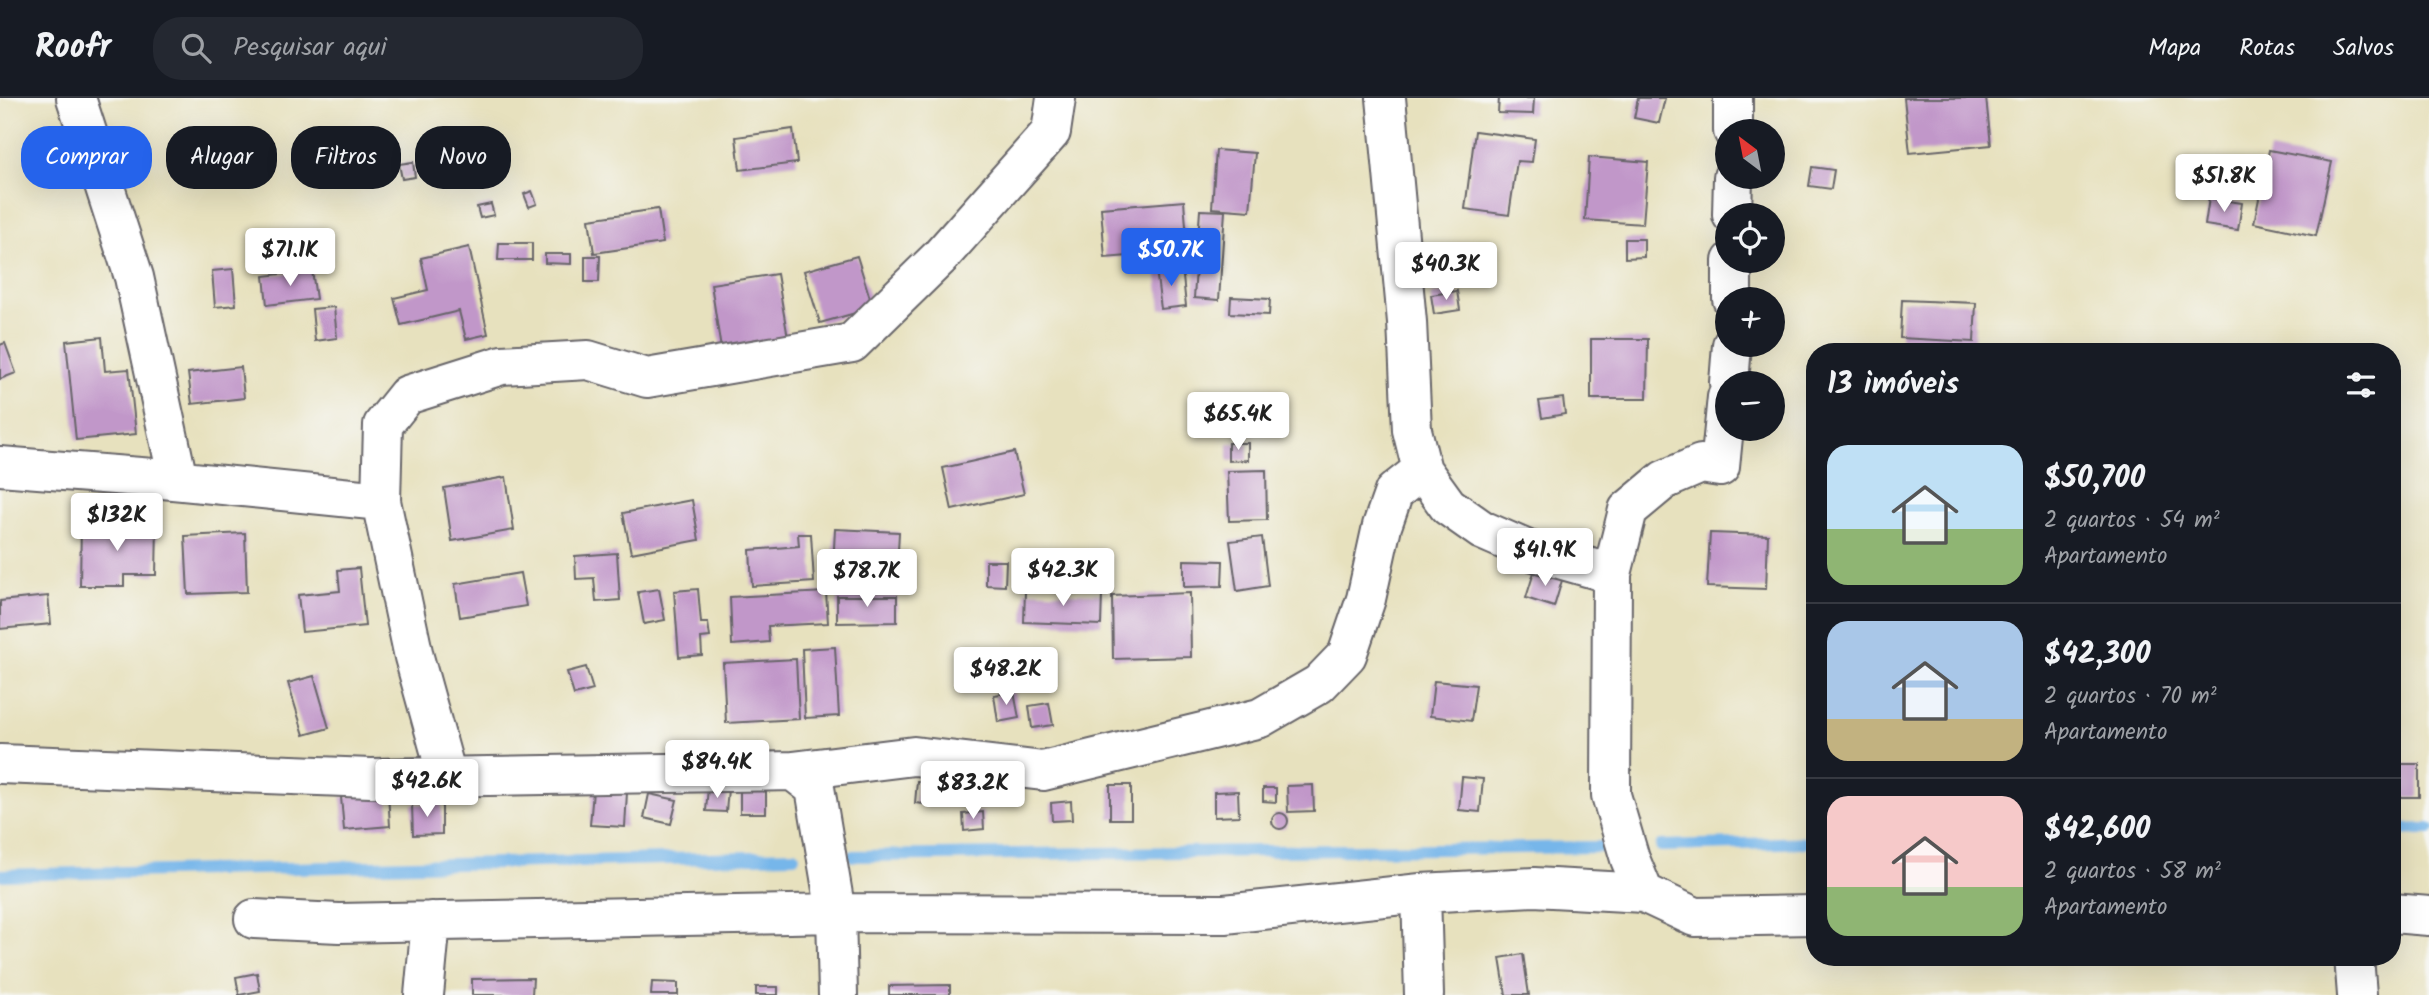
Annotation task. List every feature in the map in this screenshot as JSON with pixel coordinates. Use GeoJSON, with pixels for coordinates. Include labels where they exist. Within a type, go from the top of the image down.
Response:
{"type":"FeatureCollection","features":[{"type":"Feature","properties":{"kind":"street"},"geometry":{"type":"LineString","coordinates":[[76,98],[134,277],[178,480]]}},
{"type":"Feature","properties":{"kind":"street"},"geometry":{"type":"LineString","coordinates":[[447,776],[414,657],[381,501],[383,425],[407,395],[502,365],[588,360],[647,378],[852,343],[939,258],[1051,132],[1056,98]]}},
{"type":"Feature","properties":{"kind":"street"},"geometry":{"type":"LineString","coordinates":[[1386,98],[1407,322],[1412,430],[1422,470],[1448,506],[1482,530],[1528,550],[1612,574]]}},
{"type":"Feature","properties":{"kind":"street"},"geometry":{"type":"LineString","coordinates":[[1733,98],[1733,119]]}},
{"type":"Feature","properties":{"kind":"street"},"geometry":{"type":"LineString","coordinates":[[1644,893],[1630,859],[1611,795],[1612,574],[1628,510],[1664,480],[1701,464],[1720,467],[1723,441]]}},
{"type":"Feature","properties":{"kind":"street"},"geometry":{"type":"LineString","coordinates":[[0,466],[178,480],[381,501]]}},
{"type":"Feature","properties":{"kind":"street"},"geometry":{"type":"LineString","coordinates":[[0,764],[371,778],[793,771],[914,757],[1043,771],[1260,718],[1319,684],[1347,654],[1366,599],[1382,526],[1394,492],[1422,470]]}},
{"type":"Feature","properties":{"kind":"street"},"geometry":{"type":"LineString","coordinates":[[793,771],[816,788],[836,913],[838,995]]}},
{"type":"Feature","properties":{"kind":"street"},"geometry":{"type":"LineString","coordinates":[[254,919],[339,923],[836,913],[1225,914],[1421,893],[1534,887],[1644,893],[1695,917],[1806,915]]}},
{"type":"Feature","properties":{"kind":"street"},"geometry":{"type":"LineString","coordinates":[[1421,893],[1424,995]]}},
{"type":"Feature","properties":{"kind":"street"},"geometry":{"type":"LineString","coordinates":[[2401,914],[2429,916]]}},
{"type":"Feature","properties":{"kind":"street"},"geometry":{"type":"LineString","coordinates":[[424,995],[431,920]]}},
{"type":"Feature","properties":{"kind":"street"},"geometry":{"type":"LineString","coordinates":[[2355,966],[2357,995]]}},
{"type":"Feature","properties":{"kind":"building"},"geometry":{"type":"Polygon","coordinates":[[[1499,98],[1534,98],[1533,114],[1498,113],[1499,98]]]}},
{"type":"Feature","properties":{"kind":"building"},"geometry":{"type":"Polygon","coordinates":[[[1638,98],[1665,98],[1659,123],[1634,118],[1638,98]]]}},
{"type":"Feature","properties":{"kind":"building"},"geometry":{"type":"Polygon","coordinates":[[[1904,98],[1986,98],[1991,145],[1910,153],[1904,98]]]}},
{"type":"Feature","properties":{"kind":"building"},"geometry":{"type":"Polygon","coordinates":[[[793,129],[797,163],[740,170],[736,137],[793,129]]]}},
{"type":"Feature","properties":{"kind":"building"},"geometry":{"type":"Polygon","coordinates":[[[1475,131],[1535,139],[1532,162],[1517,161],[1509,215],[1465,209],[1475,131]]]}},
{"type":"Feature","properties":{"kind":"building"},"geometry":{"type":"Polygon","coordinates":[[[1216,150],[1255,153],[1250,211],[1212,208],[1216,150]]]}},
{"type":"Feature","properties":{"kind":"building"},"geometry":{"type":"Polygon","coordinates":[[[2269,150],[2332,162],[2316,236],[2254,223],[2269,150]]]}},
{"type":"Feature","properties":{"kind":"building"},"geometry":{"type":"Polygon","coordinates":[[[1589,157],[1648,162],[1643,224],[1585,220],[1589,157]]]}},
{"type":"Feature","properties":{"kind":"building"},"geometry":{"type":"Polygon","coordinates":[[[413,162],[415,177],[402,179],[401,164],[413,162]]]}},
{"type":"Feature","properties":{"kind":"building"},"geometry":{"type":"Polygon","coordinates":[[[1812,167],[1834,170],[1831,189],[1809,186],[1812,167]]]}},
{"type":"Feature","properties":{"kind":"building"},"geometry":{"type":"Polygon","coordinates":[[[532,191],[537,204],[529,207],[524,194],[532,191]]]}},
{"type":"Feature","properties":{"kind":"building"},"geometry":{"type":"Polygon","coordinates":[[[2209,198],[2242,203],[2238,230],[2205,225],[2209,198]]]}},
{"type":"Feature","properties":{"kind":"building"},"geometry":{"type":"Polygon","coordinates":[[[1184,201],[1188,251],[1105,258],[1101,208],[1184,201]]]}},
{"type":"Feature","properties":{"kind":"building"},"geometry":{"type":"Polygon","coordinates":[[[491,204],[494,215],[480,218],[477,207],[491,204]]]}},
{"type":"Feature","properties":{"kind":"building"},"geometry":{"type":"Polygon","coordinates":[[[658,209],[663,243],[594,253],[589,219],[658,209]]]}},
{"type":"Feature","properties":{"kind":"building"},"geometry":{"type":"Polygon","coordinates":[[[1200,210],[1225,211],[1219,300],[1194,298],[1200,210]]]}},
{"type":"Feature","properties":{"kind":"building"},"geometry":{"type":"Polygon","coordinates":[[[1625,239],[1644,239],[1644,257],[1625,258],[1625,239]]]}},
{"type":"Feature","properties":{"kind":"building"},"geometry":{"type":"Polygon","coordinates":[[[499,243],[532,243],[532,260],[498,260],[499,243]]]}},
{"type":"Feature","properties":{"kind":"building"},"geometry":{"type":"Polygon","coordinates":[[[469,247],[488,334],[466,339],[459,311],[401,325],[394,298],[428,290],[421,258],[469,247]]]}},
{"type":"Feature","properties":{"kind":"building"},"geometry":{"type":"Polygon","coordinates":[[[545,254],[571,254],[571,264],[545,263],[545,254]]]}},
{"type":"Feature","properties":{"kind":"building"},"geometry":{"type":"Polygon","coordinates":[[[585,256],[600,256],[599,282],[585,282],[585,256]]]}},
{"type":"Feature","properties":{"kind":"building"},"geometry":{"type":"Polygon","coordinates":[[[857,256],[873,308],[820,323],[804,271],[857,256]]]}},
{"type":"Feature","properties":{"kind":"building"},"geometry":{"type":"Polygon","coordinates":[[[1182,267],[1186,306],[1161,309],[1156,269],[1182,267]]]}},
{"type":"Feature","properties":{"kind":"building"},"geometry":{"type":"Polygon","coordinates":[[[233,269],[236,305],[215,307],[212,271],[233,269]]]}},
{"type":"Feature","properties":{"kind":"building"},"geometry":{"type":"Polygon","coordinates":[[[312,270],[316,299],[267,305],[264,276],[312,270]]]}},
{"type":"Feature","properties":{"kind":"building"},"geometry":{"type":"Polygon","coordinates":[[[777,274],[788,338],[721,349],[711,284],[777,274]]]}},
{"type":"Feature","properties":{"kind":"building"},"geometry":{"type":"Polygon","coordinates":[[[1457,291],[1460,310],[1434,314],[1431,295],[1457,291]]]}},
{"type":"Feature","properties":{"kind":"building"},"geometry":{"type":"Polygon","coordinates":[[[1231,297],[1270,299],[1269,315],[1230,313],[1231,297]]]}},
{"type":"Feature","properties":{"kind":"building"},"geometry":{"type":"Polygon","coordinates":[[[1902,300],[1976,303],[1974,342],[1900,338],[1902,300]]]}},
{"type":"Feature","properties":{"kind":"building"},"geometry":{"type":"Polygon","coordinates":[[[334,307],[337,338],[315,341],[312,309],[334,307]]]}},
{"type":"Feature","properties":{"kind":"building"},"geometry":{"type":"Polygon","coordinates":[[[102,337],[105,371],[129,369],[136,434],[76,440],[66,341],[102,337]]]}},
{"type":"Feature","properties":{"kind":"building"},"geometry":{"type":"Polygon","coordinates":[[[1591,339],[1648,339],[1647,399],[1591,399],[1591,339]]]}},
{"type":"Feature","properties":{"kind":"building"},"geometry":{"type":"Polygon","coordinates":[[[5,343],[16,373],[0,379],[0,345],[5,343]]]}},
{"type":"Feature","properties":{"kind":"building"},"geometry":{"type":"Polygon","coordinates":[[[241,367],[244,398],[192,404],[188,373],[241,367]]]}},
{"type":"Feature","properties":{"kind":"building"},"geometry":{"type":"Polygon","coordinates":[[[1563,398],[1565,414],[1542,418],[1539,401],[1563,398]]]}},
{"type":"Feature","properties":{"kind":"building"},"geometry":{"type":"Polygon","coordinates":[[[1228,443],[1248,443],[1248,460],[1228,461],[1228,443]]]}},
{"type":"Feature","properties":{"kind":"building"},"geometry":{"type":"Polygon","coordinates":[[[1014,452],[1024,494],[952,510],[943,468],[1014,452]]]}},
{"type":"Feature","properties":{"kind":"building"},"geometry":{"type":"Polygon","coordinates":[[[1266,470],[1267,520],[1229,521],[1227,471],[1266,470]]]}},
{"type":"Feature","properties":{"kind":"building"},"geometry":{"type":"Polygon","coordinates":[[[506,477],[514,530],[452,541],[444,488],[506,477]]]}},
{"type":"Feature","properties":{"kind":"building"},"geometry":{"type":"Polygon","coordinates":[[[692,500],[699,540],[631,553],[623,513],[692,500]]]}},
{"type":"Feature","properties":{"kind":"building"},"geometry":{"type":"Polygon","coordinates":[[[81,523],[157,524],[156,575],[124,575],[124,586],[80,586],[81,523]]]}},
{"type":"Feature","properties":{"kind":"building"},"geometry":{"type":"Polygon","coordinates":[[[835,529],[899,532],[896,588],[832,587],[835,529]]]}},
{"type":"Feature","properties":{"kind":"building"},"geometry":{"type":"Polygon","coordinates":[[[245,533],[247,592],[188,594],[185,536],[245,533]]]}},
{"type":"Feature","properties":{"kind":"building"},"geometry":{"type":"Polygon","coordinates":[[[1710,533],[1768,535],[1766,589],[1707,587],[1710,533]]]}},
{"type":"Feature","properties":{"kind":"building"},"geometry":{"type":"Polygon","coordinates":[[[798,534],[811,534],[814,582],[752,586],[750,550],[799,546],[798,534]]]}},
{"type":"Feature","properties":{"kind":"building"},"geometry":{"type":"Polygon","coordinates":[[[1262,537],[1268,586],[1237,591],[1230,541],[1262,537]]]}},
{"type":"Feature","properties":{"kind":"building"},"geometry":{"type":"Polygon","coordinates":[[[617,553],[620,600],[596,602],[594,578],[576,579],[575,556],[617,553]]]}},
{"type":"Feature","properties":{"kind":"building"},"geometry":{"type":"Polygon","coordinates":[[[1184,560],[1223,561],[1222,586],[1184,587],[1184,560]]]}},
{"type":"Feature","properties":{"kind":"building"},"geometry":{"type":"Polygon","coordinates":[[[986,561],[1006,561],[1005,586],[986,585],[986,561]]]}},
{"type":"Feature","properties":{"kind":"building"},"geometry":{"type":"Polygon","coordinates":[[[359,568],[365,626],[302,632],[298,595],[340,591],[338,570],[359,568]]]}},
{"type":"Feature","properties":{"kind":"building"},"geometry":{"type":"Polygon","coordinates":[[[1535,569],[1563,577],[1554,607],[1526,598],[1535,569]]]}},
{"type":"Feature","properties":{"kind":"building"},"geometry":{"type":"Polygon","coordinates":[[[520,573],[526,606],[460,617],[455,584],[520,573]]]}},
{"type":"Feature","properties":{"kind":"building"},"geometry":{"type":"Polygon","coordinates":[[[659,589],[665,620],[644,624],[638,592],[659,589]]]}},
{"type":"Feature","properties":{"kind":"building"},"geometry":{"type":"Polygon","coordinates":[[[698,589],[701,623],[708,623],[710,637],[701,638],[702,655],[679,657],[674,591],[698,589]]]}},
{"type":"Feature","properties":{"kind":"building"},"geometry":{"type":"Polygon","coordinates":[[[1025,591],[1102,594],[1101,625],[1024,622],[1025,591]]]}},
{"type":"Feature","properties":{"kind":"building"},"geometry":{"type":"Polygon","coordinates":[[[826,592],[828,623],[768,626],[769,642],[732,645],[730,597],[826,592]]]}},
{"type":"Feature","properties":{"kind":"building"},"geometry":{"type":"Polygon","coordinates":[[[1190,593],[1191,657],[1113,659],[1112,596],[1190,593]]]}},
{"type":"Feature","properties":{"kind":"building"},"geometry":{"type":"Polygon","coordinates":[[[48,596],[51,624],[0,629],[0,601],[48,596]]]}},
{"type":"Feature","properties":{"kind":"building"},"geometry":{"type":"Polygon","coordinates":[[[837,596],[897,596],[897,622],[837,623],[837,596]]]}},
{"type":"Feature","properties":{"kind":"building"},"geometry":{"type":"Polygon","coordinates":[[[835,647],[839,716],[805,718],[802,649],[835,647]]]}},
{"type":"Feature","properties":{"kind":"building"},"geometry":{"type":"Polygon","coordinates":[[[796,659],[799,719],[726,723],[723,663],[796,659]]]}},
{"type":"Feature","properties":{"kind":"building"},"geometry":{"type":"Polygon","coordinates":[[[586,667],[593,690],[574,695],[567,672],[586,667]]]}},
{"type":"Feature","properties":{"kind":"building"},"geometry":{"type":"Polygon","coordinates":[[[314,676],[329,728],[304,735],[288,683],[314,676]]]}},
{"type":"Feature","properties":{"kind":"building"},"geometry":{"type":"Polygon","coordinates":[[[1434,681],[1476,685],[1471,721],[1430,716],[1434,681]]]}},
{"type":"Feature","properties":{"kind":"building"},"geometry":{"type":"Polygon","coordinates":[[[1014,692],[1019,718],[998,722],[994,695],[1014,692]]]}},
{"type":"Feature","properties":{"kind":"building"},"geometry":{"type":"Polygon","coordinates":[[[1049,703],[1053,725],[1032,728],[1029,706],[1049,703]]]}},
{"type":"Feature","properties":{"kind":"building"},"geometry":{"type":"Polygon","coordinates":[[[2401,764],[2419,764],[2419,797],[2401,797],[2401,764]]]}},
{"type":"Feature","properties":{"kind":"building"},"geometry":{"type":"Polygon","coordinates":[[[1462,777],[1483,779],[1480,812],[1459,810],[1462,777]]]}},
{"type":"Feature","properties":{"kind":"building"},"geometry":{"type":"Polygon","coordinates":[[[917,781],[935,783],[933,805],[915,803],[917,781]]]}},
{"type":"Feature","properties":{"kind":"building"},"geometry":{"type":"Polygon","coordinates":[[[1110,785],[1131,785],[1131,819],[1110,819],[1110,785]]]}},
{"type":"Feature","properties":{"kind":"building"},"geometry":{"type":"Polygon","coordinates":[[[1313,785],[1314,811],[1288,812],[1287,786],[1313,785]]]}},
{"type":"Feature","properties":{"kind":"building"},"geometry":{"type":"Polygon","coordinates":[[[708,787],[728,789],[726,812],[706,811],[708,787]]]}},
{"type":"Feature","properties":{"kind":"building"},"geometry":{"type":"Polygon","coordinates":[[[740,788],[766,788],[766,813],[740,813],[740,788]]]}},
{"type":"Feature","properties":{"kind":"building"},"geometry":{"type":"Polygon","coordinates":[[[1263,788],[1276,788],[1276,802],[1263,801],[1263,788]]]}},
{"type":"Feature","properties":{"kind":"building"},"geometry":{"type":"Polygon","coordinates":[[[593,791],[627,792],[625,827],[590,825],[593,791]]]}},
{"type":"Feature","properties":{"kind":"building"},"geometry":{"type":"Polygon","coordinates":[[[1238,791],[1239,816],[1214,817],[1214,792],[1238,791]]]}},
{"type":"Feature","properties":{"kind":"building"},"geometry":{"type":"Polygon","coordinates":[[[388,793],[390,826],[344,830],[341,797],[388,793]]]}},
{"type":"Feature","properties":{"kind":"building"},"geometry":{"type":"Polygon","coordinates":[[[649,794],[677,800],[671,824],[644,818],[649,794]]]}},
{"type":"Feature","properties":{"kind":"building"},"geometry":{"type":"Polygon","coordinates":[[[1071,801],[1072,820],[1052,821],[1051,803],[1071,801]]]}},
{"type":"Feature","properties":{"kind":"building"},"geometry":{"type":"Polygon","coordinates":[[[412,804],[442,804],[442,834],[413,835],[412,804]]]}},
{"type":"Feature","properties":{"kind":"building"},"geometry":{"type":"Polygon","coordinates":[[[983,812],[984,829],[964,831],[963,814],[983,812]]]}},
{"type":"Feature","properties":{"kind":"building"},"geometry":{"type":"Polygon","coordinates":[[[1280,813],[1288,821],[1280,829],[1272,821],[1280,813]]]}},
{"type":"Feature","properties":{"kind":"building"},"geometry":{"type":"Polygon","coordinates":[[[1523,954],[1529,995],[1506,995],[1500,958],[1523,954]]]}},
{"type":"Feature","properties":{"kind":"building"},"geometry":{"type":"Polygon","coordinates":[[[257,973],[260,991],[239,995],[236,977],[257,973]]]}},
{"type":"Feature","properties":{"kind":"building"},"geometry":{"type":"Polygon","coordinates":[[[533,978],[532,995],[472,995],[472,979],[533,978]]]}},
{"type":"Feature","properties":{"kind":"building"},"geometry":{"type":"Polygon","coordinates":[[[652,982],[678,983],[678,995],[651,995],[652,982]]]}},
{"type":"Feature","properties":{"kind":"building"},"geometry":{"type":"Polygon","coordinates":[[[950,985],[950,995],[889,995],[889,986],[950,985]]]}},
{"type":"Feature","properties":{"kind":"building"},"geometry":{"type":"Polygon","coordinates":[[[756,987],[778,987],[778,995],[756,995],[756,987]]]}},
{"type":"Feature","properties":{"kind":"waterway"},"geometry":{"type":"LineString","coordinates":[[2401,830],[2429,829]]}},
{"type":"Feature","properties":{"kind":"waterway"},"geometry":{"type":"LineString","coordinates":[[1661,846],[1806,842]]}},
{"type":"Feature","properties":{"kind":"waterway"},"geometry":{"type":"LineString","coordinates":[[853,856],[1601,847]]}},
{"type":"Feature","properties":{"kind":"waterway"},"geometry":{"type":"LineString","coordinates":[[0,875],[794,856]]}}]}
